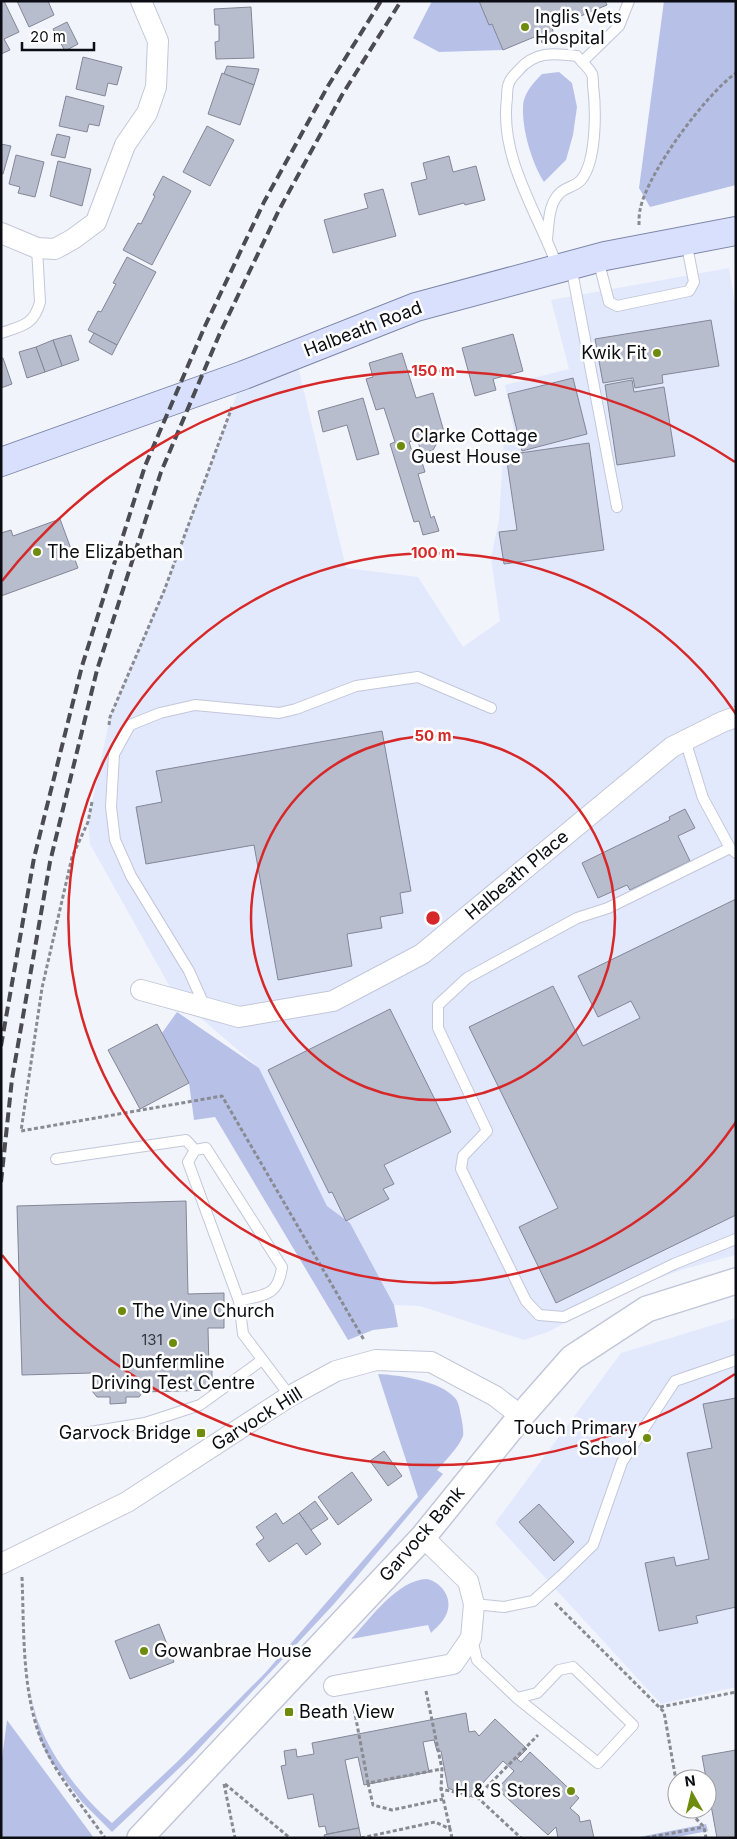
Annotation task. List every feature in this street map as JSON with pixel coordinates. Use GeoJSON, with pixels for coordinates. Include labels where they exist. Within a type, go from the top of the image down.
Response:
{"type":"FeatureCollection","features":[{"type":"Feature","properties":{"kind":"main road","name":"Halbeath Road"},"geometry":{"type":"LineString","coordinates":[[1,462],[244,375],[416,307],[597,258],[736,231]]}},
{"type":"Feature","properties":{"kind":"street"},"geometry":{"type":"LineString","coordinates":[[1,233],[37,248],[55,250],[96,222],[125,145],[147,113],[156,87],[158,41],[141,1]]}},
{"type":"Feature","properties":{"kind":"street","name":"Halbeath Place"},"geometry":{"type":"LineString","coordinates":[[141,990],[239,1017],[333,1001],[422,954],[672,746],[736,717]]}},
{"type":"Feature","properties":{"kind":"street","name":"Garvock Bank"},"geometry":{"type":"LineString","coordinates":[[140,1838],[215,1776],[423,1537],[521,1416],[572,1358],[646,1309],[736,1281]]}},
{"type":"Feature","properties":{"kind":"street","name":"Garvock Hill"},"geometry":{"type":"LineString","coordinates":[[2,1564],[127,1502],[290,1396],[336,1371],[376,1360],[431,1362],[495,1396],[521,1416]]}},
{"type":"Feature","properties":{"kind":"street"},"geometry":{"type":"LineString","coordinates":[[341,1685],[453,1664],[471,1638],[474,1604],[468,1580],[423,1537]]}},
{"type":"Feature","properties":{"kind":"lane"},"geometry":{"type":"LineString","coordinates":[[582,62],[619,26],[629,1]]}},
{"type":"Feature","properties":{"kind":"lane"},"geometry":{"type":"LineString","coordinates":[[547,239],[553,201],[562,191],[581,180],[588,165],[593,139],[595,105],[592,74],[577,56],[553,53],[527,61],[509,83],[505,113],[509,145],[521,184],[547,239],[565,267],[617,507]]}},
{"type":"Feature","properties":{"kind":"lane"},"geometry":{"type":"LineString","coordinates":[[597,258],[609,302],[617,306],[688,290],[694,282],[686,240]]}},
{"type":"Feature","properties":{"kind":"lane"},"geometry":{"type":"LineString","coordinates":[[1,333],[28,324],[38,311],[40,302],[37,248]]}},
{"type":"Feature","properties":{"kind":"lane"},"geometry":{"type":"LineString","coordinates":[[205,1008],[189,971],[131,876],[115,840],[111,807],[114,754],[130,725],[160,713],[195,704],[279,713],[296,709],[356,686],[418,677],[491,708]]}},
{"type":"Feature","properties":{"kind":"lane"},"geometry":{"type":"LineString","coordinates":[[684,740],[703,798],[733,850],[608,908],[577,918],[467,978],[438,1005],[438,1028],[487,1131],[463,1156],[461,1169],[526,1301],[539,1315],[564,1317],[674,1264],[736,1239]]}},
{"type":"Feature","properties":{"kind":"lane"},"geometry":{"type":"LineString","coordinates":[[56,1159],[186,1140],[195,1150]]}},
{"type":"Feature","properties":{"kind":"lane"},"geometry":{"type":"LineString","coordinates":[[239,1300],[272,1292],[280,1282],[282,1267],[206,1148],[195,1150],[188,1162],[239,1300],[243,1334],[290,1396]]}},
{"type":"Feature","properties":{"kind":"lane"},"geometry":{"type":"LineString","coordinates":[[84,1433],[144,1423],[200,1405],[262,1360]]}},
{"type":"Feature","properties":{"kind":"lane"},"geometry":{"type":"LineString","coordinates":[[474,1604],[504,1607],[533,1601],[544,1592],[593,1545],[622,1462],[674,1381],[736,1360]]}},
{"type":"Feature","properties":{"kind":"lane"},"geometry":{"type":"LineString","coordinates":[[471,1638],[477,1660],[517,1698],[598,1763],[634,1725],[574,1667],[559,1670],[537,1693],[517,1698]]}},
{"type":"Feature","properties":{"kind":"path"},"geometry":{"type":"LineString","coordinates":[[636,250],[640,209],[648,188],[670,148],[702,106],[727,79],[736,73]]}},
{"type":"Feature","properties":{"kind":"path"},"geometry":{"type":"LineString","coordinates":[[108,726],[110,717],[164,591],[244,375]]}},
{"type":"Feature","properties":{"kind":"path"},"geometry":{"type":"LineString","coordinates":[[94,793],[88,822],[72,857],[42,988],[21,1130],[222,1096],[376,1360]]}},
{"type":"Feature","properties":{"kind":"path"},"geometry":{"type":"LineString","coordinates":[[22,1554],[27,1686],[37,1730],[57,1771],[105,1838]]}},
{"type":"Feature","properties":{"kind":"path"},"geometry":{"type":"LineString","coordinates":[[544,1592],[664,1712],[674,1769]]}},
{"type":"Feature","properties":{"kind":"path"},"geometry":{"type":"LineString","coordinates":[[422,1670],[442,1769],[442,1789],[452,1838]]}},
{"type":"Feature","properties":{"kind":"path"},"geometry":{"type":"LineString","coordinates":[[341,1685],[373,1805],[392,1810],[444,1798]]}},
{"type":"Feature","properties":{"kind":"path"},"geometry":{"type":"LineString","coordinates":[[660,1707],[736,1692]]}},
{"type":"Feature","properties":{"kind":"path"},"geometry":{"type":"LineString","coordinates":[[477,1797],[549,1724]]}},
{"type":"Feature","properties":{"kind":"path"},"geometry":{"type":"LineString","coordinates":[[368,1783],[442,1769]]}},
{"type":"Feature","properties":{"kind":"path"},"geometry":{"type":"LineString","coordinates":[[215,1776],[235,1838]]}},
{"type":"Feature","properties":{"kind":"path"},"geometry":{"type":"LineString","coordinates":[[215,1776],[290,1838]]}},
{"type":"Feature","properties":{"kind":"path"},"geometry":{"type":"LineString","coordinates":[[442,1789],[477,1797],[521,1838]]}},
{"type":"Feature","properties":{"kind":"path"},"geometry":{"type":"LineString","coordinates":[[696,1819],[704,1827],[706,1838]]}},
{"type":"Feature","properties":{"kind":"path"},"geometry":{"type":"LineString","coordinates":[[361,1838],[435,1822],[450,1829]]}},
{"type":"Feature","properties":{"kind":"path"},"geometry":{"type":"LineString","coordinates":[[646,1838],[704,1827]]}},
{"type":"Feature","properties":{"kind":"shaded area"},"geometry":{"type":"Polygon","coordinates":[[[432,1],[479,1],[492,24],[503,50],[439,52],[413,38],[432,1]]]}},
{"type":"Feature","properties":{"kind":"shaded area"},"geometry":{"type":"Polygon","coordinates":[[[664,1],[736,1],[736,185],[650,207],[639,188],[664,1]]]}},
{"type":"Feature","properties":{"kind":"shaded area"},"geometry":{"type":"Polygon","coordinates":[[[559,72],[572,83],[577,107],[573,135],[566,160],[544,182],[529,146],[524,126],[523,102],[529,89],[542,74],[559,72]]]}},
{"type":"Feature","properties":{"kind":"shaded area"},"geometry":{"type":"Polygon","coordinates":[[[729,268],[736,311],[736,1255],[684,1269],[624,1291],[548,1332],[524,1340],[420,1306],[394,1305],[350,1223],[327,1206],[259,1068],[175,996],[90,844],[88,822],[110,717],[164,591],[244,375],[295,354],[346,568],[418,577],[463,647],[500,621],[491,558],[499,520],[504,438],[515,436],[505,385],[569,369],[551,300],[729,268]]]}},
{"type":"Feature","properties":{"kind":"shaded area"},"geometry":{"type":"Polygon","coordinates":[[[177,1012],[259,1068],[327,1206],[350,1223],[394,1305],[398,1327],[373,1330],[348,1340],[215,1117],[194,1120],[189,1083],[162,1033],[177,1012]]]}},
{"type":"Feature","properties":{"kind":"shaded area","name":"Touch Primary School"},"geometry":{"type":"Polygon","coordinates":[[[736,1318],[736,1687],[661,1704],[495,1523],[621,1353],[736,1318]]]}},
{"type":"Feature","properties":{"kind":"shaded area"},"geometry":{"type":"Polygon","coordinates":[[[378,1374],[430,1383],[449,1392],[456,1400],[462,1421],[463,1436],[455,1449],[437,1470],[443,1474],[334,1604],[193,1755],[112,1832],[82,1802],[48,1757],[39,1736],[29,1686],[37,1719],[45,1738],[61,1765],[90,1802],[112,1823],[177,1762],[266,1672],[418,1497],[378,1374]]]}},
{"type":"Feature","properties":{"kind":"shaded area"},"geometry":{"type":"Polygon","coordinates":[[[427,1579],[442,1588],[449,1603],[445,1618],[431,1633],[428,1625],[351,1639],[395,1593],[416,1581],[427,1579]]]}},
{"type":"Feature","properties":{"kind":"shaded area"},"geometry":{"type":"Polygon","coordinates":[[[7,1720],[94,1838],[1,1838],[1,1766],[7,1720]]]}},
{"type":"Feature","properties":{"kind":"shaded area"},"geometry":{"type":"Polygon","coordinates":[[[706,1824],[708,1831],[672,1838],[634,1838],[706,1824]]]}},
{"type":"Feature","properties":{"kind":"building"},"geometry":{"type":"Polygon","coordinates":[[[1,1],[4,1],[19,32],[4,39],[10,50],[1,54],[1,1]]]}},
{"type":"Feature","properties":{"kind":"building"},"geometry":{"type":"Polygon","coordinates":[[[17,1],[48,1],[54,15],[29,27],[17,1]]]}},
{"type":"Feature","properties":{"kind":"building","name":"Inglis Vets Hospital"},"geometry":{"type":"Polygon","coordinates":[[[479,1],[605,1],[607,5],[552,28],[555,37],[549,40],[542,43],[539,35],[503,50],[492,24],[489,25],[479,1]]]}},
{"type":"Feature","properties":{"kind":"building"},"geometry":{"type":"Polygon","coordinates":[[[251,7],[254,58],[216,59],[215,42],[219,41],[219,25],[215,25],[214,9],[251,7]]]}},
{"type":"Feature","properties":{"kind":"building"},"geometry":{"type":"Polygon","coordinates":[[[67,22],[78,44],[65,51],[53,29],[67,22]]]}},
{"type":"Feature","properties":{"kind":"building"},"geometry":{"type":"Polygon","coordinates":[[[83,57],[122,67],[117,85],[108,83],[105,96],[76,89],[83,57]]]}},
{"type":"Feature","properties":{"kind":"building"},"geometry":{"type":"Polygon","coordinates":[[[227,66],[259,69],[254,85],[224,74],[227,66]]]}},
{"type":"Feature","properties":{"kind":"building"},"geometry":{"type":"Polygon","coordinates":[[[222,73],[254,85],[240,125],[208,114],[222,73]]]}},
{"type":"Feature","properties":{"kind":"building"},"geometry":{"type":"Polygon","coordinates":[[[66,96],[104,106],[99,126],[89,124],[87,132],[59,126],[66,96]]]}},
{"type":"Feature","properties":{"kind":"building"},"geometry":{"type":"Polygon","coordinates":[[[207,126],[234,140],[210,186],[183,172],[207,126]]]}},
{"type":"Feature","properties":{"kind":"building"},"geometry":{"type":"Polygon","coordinates":[[[57,134],[70,137],[65,158],[51,155],[57,134]]]}},
{"type":"Feature","properties":{"kind":"building"},"geometry":{"type":"Polygon","coordinates":[[[1,144],[11,146],[3,174],[1,174],[1,144]]]}},
{"type":"Feature","properties":{"kind":"building"},"geometry":{"type":"Polygon","coordinates":[[[16,155],[44,162],[35,197],[18,193],[20,187],[9,184],[16,155]]]}},
{"type":"Feature","properties":{"kind":"building"},"geometry":{"type":"Polygon","coordinates":[[[449,156],[453,172],[476,166],[485,200],[465,205],[464,203],[419,215],[411,183],[427,179],[423,163],[449,156]]]}},
{"type":"Feature","properties":{"kind":"building"},"geometry":{"type":"Polygon","coordinates":[[[58,161],[91,169],[82,206],[50,196],[58,161]]]}},
{"type":"Feature","properties":{"kind":"building"},"geometry":{"type":"Polygon","coordinates":[[[163,176],[191,191],[152,265],[123,250],[138,223],[141,224],[163,176]]]}},
{"type":"Feature","properties":{"kind":"building"},"geometry":{"type":"Polygon","coordinates":[[[383,189],[396,236],[333,253],[324,220],[368,208],[364,194],[383,189]]]}},
{"type":"Feature","properties":{"kind":"building"},"geometry":{"type":"Polygon","coordinates":[[[127,257],[156,272],[117,345],[88,330],[98,311],[101,312],[116,284],[113,283],[127,257]]]}},
{"type":"Feature","properties":{"kind":"building","name":"Kwik Fit"},"geometry":{"type":"Polygon","coordinates":[[[711,320],[719,366],[662,375],[663,383],[635,388],[633,378],[603,383],[595,339],[711,320]]]}},
{"type":"Feature","properties":{"kind":"building"},"geometry":{"type":"Polygon","coordinates":[[[94,333],[117,345],[112,355],[89,342],[94,333]]]}},
{"type":"Feature","properties":{"kind":"building"},"geometry":{"type":"Polygon","coordinates":[[[513,334],[523,371],[493,379],[496,390],[475,396],[462,348],[513,334]]]}},
{"type":"Feature","properties":{"kind":"building"},"geometry":{"type":"Polygon","coordinates":[[[71,335],[79,360],[62,366],[53,340],[71,335]]]}},
{"type":"Feature","properties":{"kind":"building"},"geometry":{"type":"Polygon","coordinates":[[[53,340],[62,366],[45,372],[36,347],[53,340]]]}},
{"type":"Feature","properties":{"kind":"building"},"geometry":{"type":"Polygon","coordinates":[[[36,347],[45,372],[27,378],[19,352],[36,347]]]}},
{"type":"Feature","properties":{"kind":"building","name":"Clarke Cottage Guest House"},"geometry":{"type":"Polygon","coordinates":[[[402,353],[416,398],[433,393],[444,432],[434,434],[437,443],[433,450],[427,452],[420,448],[417,439],[409,442],[415,461],[421,459],[425,472],[418,474],[431,518],[434,516],[439,531],[423,535],[419,521],[414,522],[390,444],[395,442],[384,408],[376,410],[366,379],[373,377],[369,363],[402,353]]]}},
{"type":"Feature","properties":{"kind":"building"},"geometry":{"type":"Polygon","coordinates":[[[1,358],[3,358],[12,384],[1,388],[1,358]]]}},
{"type":"Feature","properties":{"kind":"building"},"geometry":{"type":"Polygon","coordinates":[[[573,378],[587,434],[522,451],[508,394],[573,378]]]}},
{"type":"Feature","properties":{"kind":"building"},"geometry":{"type":"Polygon","coordinates":[[[632,380],[634,392],[664,387],[675,456],[617,465],[605,385],[632,380]]]}},
{"type":"Feature","properties":{"kind":"building"},"geometry":{"type":"Polygon","coordinates":[[[363,398],[379,454],[357,460],[347,425],[323,432],[318,411],[363,398]]]}},
{"type":"Feature","properties":{"kind":"building"},"geometry":{"type":"Polygon","coordinates":[[[589,443],[604,550],[504,564],[499,532],[517,530],[506,455],[589,443]]]}},
{"type":"Feature","properties":{"kind":"building","name":"The Elizabethan"},"geometry":{"type":"Polygon","coordinates":[[[60,519],[78,568],[1,596],[1,533],[11,530],[13,536],[60,519]]]}},
{"type":"Feature","properties":{"kind":"building"},"geometry":{"type":"Polygon","coordinates":[[[382,731],[411,891],[400,893],[403,913],[380,917],[382,928],[347,934],[352,966],[278,980],[254,845],[146,864],[136,807],[162,802],[156,771],[382,731]]]}},
{"type":"Feature","properties":{"kind":"building"},"geometry":{"type":"Polygon","coordinates":[[[685,809],[695,828],[678,836],[690,861],[630,890],[627,885],[598,898],[582,863],[670,820],[669,817],[685,809]]]}},
{"type":"Feature","properties":{"kind":"building"},"geometry":{"type":"Polygon","coordinates":[[[736,899],[736,1215],[556,1303],[519,1227],[558,1208],[469,1027],[553,986],[583,1046],[640,1018],[631,1001],[598,1017],[578,976],[736,899]]]}},
{"type":"Feature","properties":{"kind":"building"},"geometry":{"type":"Polygon","coordinates":[[[390,1009],[451,1132],[384,1165],[394,1184],[383,1189],[389,1199],[346,1221],[332,1192],[329,1193],[268,1070],[390,1009]]]}},
{"type":"Feature","properties":{"kind":"building"},"geometry":{"type":"Polygon","coordinates":[[[157,1024],[189,1083],[140,1109],[108,1050],[157,1024]]]}},
{"type":"Feature","properties":{"kind":"building","name":"The Vine Church"},"geometry":{"type":"Polygon","coordinates":[[[186,1201],[188,1294],[224,1293],[224,1328],[208,1328],[209,1369],[212,1369],[212,1390],[143,1392],[139,1397],[126,1397],[126,1403],[110,1404],[110,1397],[97,1397],[92,1391],[91,1373],[22,1375],[17,1206],[186,1201]]]}},
{"type":"Feature","properties":{"kind":"building"},"geometry":{"type":"Polygon","coordinates":[[[736,1398],[736,1607],[696,1616],[698,1623],[659,1631],[645,1563],[674,1557],[676,1566],[709,1559],[687,1453],[712,1448],[703,1404],[736,1398]]]}},
{"type":"Feature","properties":{"kind":"building"},"geometry":{"type":"Polygon","coordinates":[[[384,1451],[402,1476],[388,1486],[370,1461],[384,1451]]]}},
{"type":"Feature","properties":{"kind":"building"},"geometry":{"type":"Polygon","coordinates":[[[352,1472],[372,1500],[338,1525],[318,1497],[352,1472]]]}},
{"type":"Feature","properties":{"kind":"building"},"geometry":{"type":"Polygon","coordinates":[[[315,1501],[328,1519],[311,1530],[299,1513],[315,1501]]]}},
{"type":"Feature","properties":{"kind":"building"},"geometry":{"type":"Polygon","coordinates":[[[539,1504],[574,1542],[554,1561],[519,1522],[539,1504]]]}},
{"type":"Feature","properties":{"kind":"building"},"geometry":{"type":"Polygon","coordinates":[[[276,1513],[283,1524],[299,1513],[321,1544],[306,1555],[297,1543],[269,1562],[256,1544],[264,1538],[256,1527],[276,1513]]]}},
{"type":"Feature","properties":{"kind":"building","name":"Gowanbrae House"},"geometry":{"type":"Polygon","coordinates":[[[159,1624],[174,1662],[130,1679],[115,1641],[159,1624]]]}},
{"type":"Feature","properties":{"kind":"building"},"geometry":{"type":"Polygon","coordinates":[[[466,1713],[469,1732],[475,1731],[479,1736],[495,1719],[527,1749],[517,1759],[521,1762],[530,1752],[579,1798],[570,1808],[579,1816],[580,1822],[590,1820],[594,1838],[558,1838],[556,1827],[548,1835],[497,1789],[514,1771],[503,1761],[470,1797],[448,1788],[441,1751],[437,1751],[434,1740],[423,1742],[429,1772],[364,1785],[358,1757],[345,1760],[359,1828],[327,1834],[325,1826],[319,1827],[313,1794],[288,1799],[281,1766],[286,1765],[284,1751],[296,1749],[297,1757],[314,1754],[312,1743],[466,1713]]]}},
{"type":"Feature","properties":{"kind":"building"},"geometry":{"type":"Polygon","coordinates":[[[736,1750],[736,1838],[717,1838],[714,1819],[717,1819],[717,1769],[704,1769],[702,1756],[736,1750]]]}},
{"type":"Feature","properties":{"kind":"building"},"geometry":{"type":"Polygon","coordinates":[[[359,1828],[361,1838],[325,1838],[324,1835],[359,1828]]]}},
{"type":"Feature","properties":{"kind":"railway"},"geometry":{"type":"LineString","coordinates":[[1,1046],[34,858],[82,666],[145,466],[205,326],[264,202],[328,86],[381,1]]}},
{"type":"Feature","properties":{"kind":"railway"},"geometry":{"type":"LineString","coordinates":[[1,1182],[12,1079],[50,862],[97,670],[161,472],[220,333],[279,210],[342,95],[401,1]]}},
{"type":"Feature","properties":{"kind":"place","name":"Inglis Vets Hospital"},"geometry":{"type":"Point","coordinates":[525,27]}},
{"type":"Feature","properties":{"kind":"place","name":"Kwik Fit"},"geometry":{"type":"Point","coordinates":[657,353]}},
{"type":"Feature","properties":{"kind":"place","name":"Clarke Cottage Guest House"},"geometry":{"type":"Point","coordinates":[401,446]}},
{"type":"Feature","properties":{"kind":"place","name":"The Elizabethan"},"geometry":{"type":"Point","coordinates":[37,552]}},
{"type":"Feature","properties":{"kind":"place","name":"The Vine Church"},"geometry":{"type":"Point","coordinates":[122,1311]}},
{"type":"Feature","properties":{"kind":"place","name":"Dunfermline Driving Test Centre"},"geometry":{"type":"Point","coordinates":[173,1343]}},
{"type":"Feature","properties":{"kind":"place","name":"Garvock Bridge"},"geometry":{"type":"Point","coordinates":[201,1433]}},
{"type":"Feature","properties":{"kind":"place","name":"Touch Primary School"},"geometry":{"type":"Point","coordinates":[647,1438]}},
{"type":"Feature","properties":{"kind":"place","name":"Gowanbrae House"},"geometry":{"type":"Point","coordinates":[144,1651]}},
{"type":"Feature","properties":{"kind":"place","name":"Beath View"},"geometry":{"type":"Point","coordinates":[289,1712]}},
{"type":"Feature","properties":{"kind":"place","name":"H & S Stores"},"geometry":{"type":"Point","coordinates":[571,1791]}}]}
